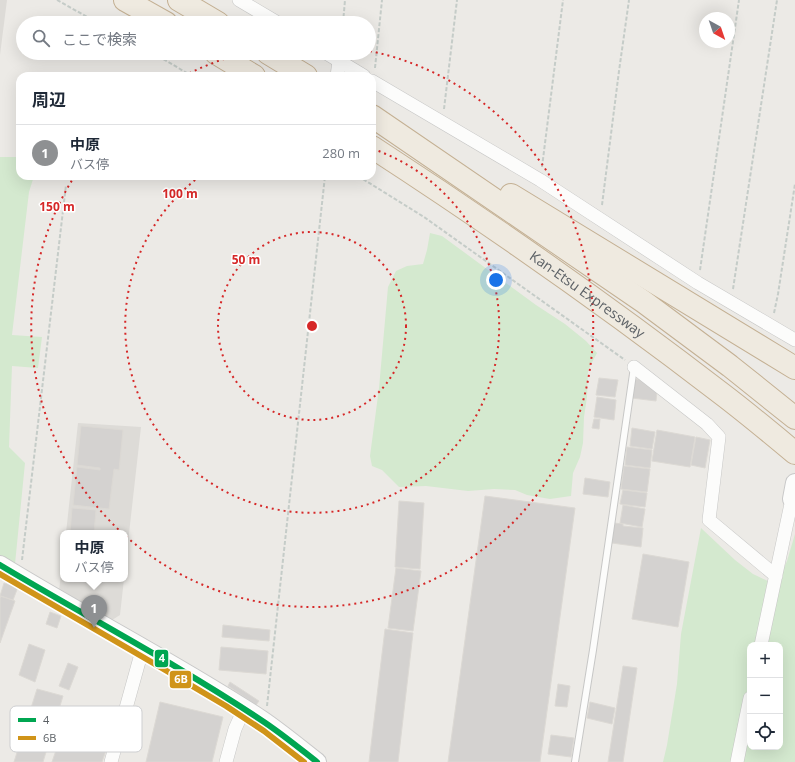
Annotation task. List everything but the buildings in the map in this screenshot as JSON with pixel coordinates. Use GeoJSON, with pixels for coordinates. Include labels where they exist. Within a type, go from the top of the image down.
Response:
{"type":"FeatureCollection","features":[{"type":"Feature","properties":{"kind":"highway"},"geometry":{"type":"LineString","coordinates":[[125,0],[154,16]]}},
{"type":"Feature","properties":{"kind":"highway"},"geometry":{"type":"LineString","coordinates":[[179,0],[206,16]]}},
{"type":"Feature","properties":{"kind":"highway"},"geometry":{"type":"LineString","coordinates":[[228,60],[247,72]]}},
{"type":"Feature","properties":{"kind":"highway"},"geometry":{"type":"LineString","coordinates":[[280,60],[299,72]]}},
{"type":"Feature","properties":{"kind":"highway"},"geometry":{"type":"LineString","coordinates":[[376,119],[528,205],[795,368]]}},
{"type":"Feature","properties":{"kind":"highway","name":"Kan-Etsu Expressway"},"geometry":{"type":"LineString","coordinates":[[376,119],[644,302],[730,366],[795,418]]}},
{"type":"Feature","properties":{"kind":"highway","name":"Kan-Etsu Expressway"},"geometry":{"type":"LineString","coordinates":[[376,150],[570,281],[724,394],[795,453]]}},
{"type":"Feature","properties":{"kind":"street"},"geometry":{"type":"LineString","coordinates":[[239,0],[266,16]]}},
{"type":"Feature","properties":{"kind":"street"},"geometry":{"type":"LineString","coordinates":[[337,72],[338,61],[358,72]]}},
{"type":"Feature","properties":{"kind":"street"},"geometry":{"type":"LineString","coordinates":[[376,83],[540,180],[698,283],[795,340]]}},
{"type":"Feature","properties":{"kind":"street"},"geometry":{"type":"LineString","coordinates":[[634,367],[707,424],[719,437],[708,520],[776,576]]}},
{"type":"Feature","properties":{"kind":"street"},"geometry":{"type":"LineString","coordinates":[[762,642],[794,495]]}},
{"type":"Feature","properties":{"kind":"street"},"geometry":{"type":"LineString","coordinates":[[0,565],[143,647],[244,709],[263,721],[317,762]]}},
{"type":"Feature","properties":{"kind":"street"},"geometry":{"type":"LineString","coordinates":[[127,706],[143,647]]}},
{"type":"Feature","properties":{"kind":"street"},"geometry":{"type":"LineString","coordinates":[[226,762],[235,728],[244,709]]}},
{"type":"Feature","properties":{"kind":"street"},"geometry":{"type":"LineString","coordinates":[[737,762],[747,713]]}},
{"type":"Feature","properties":{"kind":"street"},"geometry":{"type":"LineString","coordinates":[[111,762],[114,752]]}},
{"type":"Feature","properties":{"kind":"lane"},"geometry":{"type":"LineString","coordinates":[[575,762],[593,650],[634,367]]}},
{"type":"Feature","properties":{"kind":"path"},"geometry":{"type":"LineString","coordinates":[[57,0],[86,16]]}},
{"type":"Feature","properties":{"kind":"path"},"geometry":{"type":"LineString","coordinates":[[344,16],[345,0]]}},
{"type":"Feature","properties":{"kind":"path"},"geometry":{"type":"LineString","coordinates":[[376,40],[382,0]]}},
{"type":"Feature","properties":{"kind":"path"},"geometry":{"type":"LineString","coordinates":[[442,122],[457,0]]}},
{"type":"Feature","properties":{"kind":"path"},"geometry":{"type":"LineString","coordinates":[[540,180],[563,0]]}},
{"type":"Feature","properties":{"kind":"path"},"geometry":{"type":"LineString","coordinates":[[600,220],[629,0]]}},
{"type":"Feature","properties":{"kind":"path"},"geometry":{"type":"LineString","coordinates":[[698,283],[739,0]]}},
{"type":"Feature","properties":{"kind":"path"},"geometry":{"type":"LineString","coordinates":[[730,302],[734,288],[778,0]]}},
{"type":"Feature","properties":{"kind":"path"},"geometry":{"type":"LineString","coordinates":[[165,60],[185,72]]}},
{"type":"Feature","properties":{"kind":"path"},"geometry":{"type":"LineString","coordinates":[[371,72],[373,60]]}},
{"type":"Feature","properties":{"kind":"path"},"geometry":{"type":"LineString","coordinates":[[263,721],[266,715],[324,180]]}},
{"type":"Feature","properties":{"kind":"path"},"geometry":{"type":"LineString","coordinates":[[364,180],[424,217],[634,367]]}},
{"type":"Feature","properties":{"kind":"path"},"geometry":{"type":"LineString","coordinates":[[771,325],[778,294],[795,184]]}},
{"type":"Feature","properties":{"kind":"path"},"geometry":{"type":"LineString","coordinates":[[20,577],[66,185]]}},
{"type":"Feature","properties":{"kind":"shaded area"},"geometry":{"type":"Polygon","coordinates":[[[0,0],[7,0],[0,55],[0,0]]]}},
{"type":"Feature","properties":{"kind":"shaded area"},"geometry":{"type":"Polygon","coordinates":[[[78,423],[141,427],[128,542],[128,530],[66,530],[78,423]]]}},
{"type":"Feature","properties":{"kind":"shaded area"},"geometry":{"type":"Polygon","coordinates":[[[60,582],[124,582],[120,615],[112,620],[59,591],[60,582]]]}},
{"type":"Feature","properties":{"kind":"green space"},"geometry":{"type":"Polygon","coordinates":[[[0,157],[16,157],[16,180],[33,180],[29,192],[12,335],[42,337],[38,368],[12,366],[9,447],[25,463],[15,564],[0,555],[0,157]]]}},
{"type":"Feature","properties":{"kind":"green space"},"geometry":{"type":"Polygon","coordinates":[[[430,233],[442,236],[536,305],[565,324],[586,341],[597,353],[588,370],[583,443],[580,457],[573,473],[571,496],[550,499],[527,495],[515,490],[494,489],[468,491],[426,486],[399,487],[382,470],[372,466],[370,456],[379,388],[388,287],[396,271],[407,266],[423,264],[430,233]]]}},
{"type":"Feature","properties":{"kind":"green space"},"geometry":{"type":"Polygon","coordinates":[[[701,528],[735,560],[753,574],[776,585],[787,561],[795,534],[795,762],[663,762],[677,684],[681,634],[701,528]]]}},
{"type":"Feature","properties":{"kind":"transit line","name":"4"},"geometry":{"type":"LineString","coordinates":[[0,565],[197,679],[276,730],[317,762]]}},
{"type":"Feature","properties":{"kind":"transit line","name":"6B"},"geometry":{"type":"LineString","coordinates":[[0,574],[226,706],[264,731],[304,762]]}},
{"type":"Feature","properties":{"kind":"place","name":"中原"},"geometry":{"type":"Point","coordinates":[94,628]}}]}
